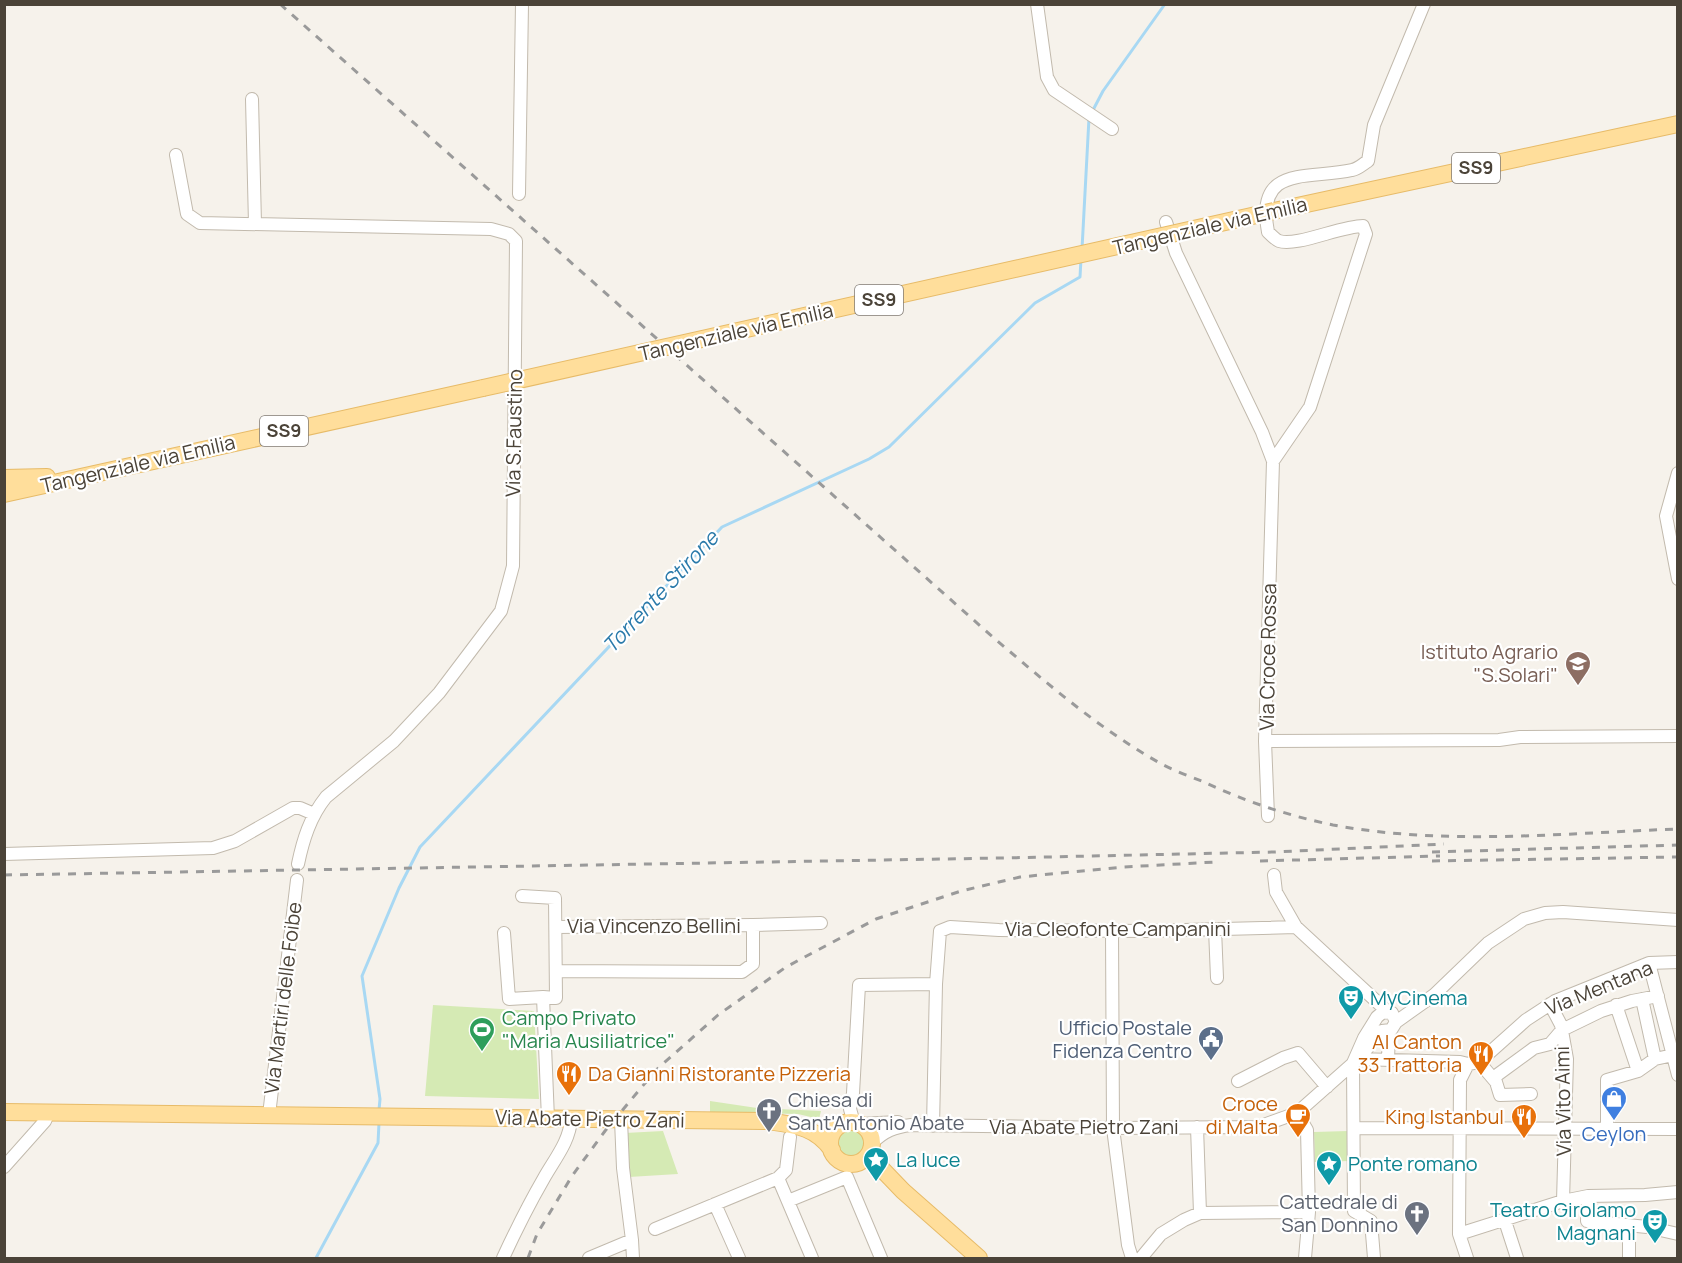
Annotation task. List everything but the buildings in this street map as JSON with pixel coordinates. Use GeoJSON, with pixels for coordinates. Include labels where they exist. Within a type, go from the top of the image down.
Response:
{"type":"FeatureCollection","features":[{"type":"Feature","properties":{"kind":"main road","name":"Tangenziale via Emilia"},"geometry":{"type":"LineString","coordinates":[[4,494],[1274,211],[1677,124]]}},
{"type":"Feature","properties":{"kind":"main road"},"geometry":{"type":"LineString","coordinates":[[4,478],[84,475]]}},
{"type":"Feature","properties":{"kind":"main road","name":"Via Abate Pietro Zani"},"geometry":{"type":"LineString","coordinates":[[4,1112],[621,1120],[767,1121],[788,1118],[852,1124]]}},
{"type":"Feature","properties":{"kind":"main road","name":"Via Abate Pietro Zani"},"geometry":{"type":"LineString","coordinates":[[767,1121],[802,1127],[824,1138],[832,1149]]}},
{"type":"Feature","properties":{"kind":"main road"},"geometry":{"type":"LineString","coordinates":[[903,1191],[878,1174],[838,1159],[832,1149],[832,1135],[852,1124],[869,1132],[878,1165],[903,1191],[979,1258]]}},
{"type":"Feature","properties":{"kind":"main road"},"geometry":{"type":"LineString","coordinates":[[855,1164],[865,1159],[872,1146]]}},
{"type":"Feature","properties":{"kind":"street"},"geometry":{"type":"LineString","coordinates":[[519,194],[522,4]]}},
{"type":"Feature","properties":{"kind":"street"},"geometry":{"type":"LineString","coordinates":[[1037,4],[1047,77],[1054,90],[1112,129]]}},
{"type":"Feature","properties":{"kind":"street"},"geometry":{"type":"LineString","coordinates":[[1273,461],[1310,407],[1366,234],[1363,226],[1351,226],[1297,241],[1280,242],[1268,232],[1264,214],[1267,199],[1276,185],[1302,175],[1354,170],[1368,161],[1374,125],[1424,4]]}},
{"type":"Feature","properties":{"kind":"street"},"geometry":{"type":"LineString","coordinates":[[252,99],[255,224]]}},
{"type":"Feature","properties":{"kind":"street","name":"Via S.Faustino"},"geometry":{"type":"LineString","coordinates":[[176,155],[187,214],[200,223],[491,229],[509,234],[516,244],[513,566],[501,611],[446,685],[421,714],[394,741],[326,797],[314,814],[303,839],[298,864]]}},
{"type":"Feature","properties":{"kind":"street","name":"Via Croce Rossa"},"geometry":{"type":"LineString","coordinates":[[1166,222],[1176,253],[1263,432],[1273,461],[1265,741],[1677,736]]}},
{"type":"Feature","properties":{"kind":"street"},"geometry":{"type":"LineString","coordinates":[[1677,473],[1666,516],[1677,579]]}},
{"type":"Feature","properties":{"kind":"street"},"geometry":{"type":"LineString","coordinates":[[1265,741],[1268,816]]}},
{"type":"Feature","properties":{"kind":"street"},"geometry":{"type":"LineString","coordinates":[[4,854],[213,848],[235,841],[285,811],[300,808],[314,814]]}},
{"type":"Feature","properties":{"kind":"street"},"geometry":{"type":"LineString","coordinates":[[1274,875],[1276,892],[1296,927],[1351,979],[1385,1021],[1388,1060]]}},
{"type":"Feature","properties":{"kind":"street","name":"Via Martiri delle Foibe"},"geometry":{"type":"LineString","coordinates":[[269,1115],[297,880]]}},
{"type":"Feature","properties":{"kind":"street"},"geometry":{"type":"LineString","coordinates":[[504,933],[509,999],[556,998],[555,898],[522,897]]}},
{"type":"Feature","properties":{"kind":"street"},"geometry":{"type":"LineString","coordinates":[[1374,1258],[1371,1221],[1354,1211],[1356,1061],[1364,1038],[1385,1021],[1434,995],[1488,943],[1524,919],[1545,913],[1563,912],[1677,920]]}},
{"type":"Feature","properties":{"kind":"street","name":"Via Vincenzo Bellini"},"geometry":{"type":"LineString","coordinates":[[556,927],[821,923]]}},
{"type":"Feature","properties":{"kind":"street"},"geometry":{"type":"LineString","coordinates":[[556,970],[742,972],[753,964],[753,925]]}},
{"type":"Feature","properties":{"kind":"street","name":"Via Cleofonte Campanini"},"geometry":{"type":"LineString","coordinates":[[936,984],[940,931],[950,927],[1112,931],[1296,927]]}},
{"type":"Feature","properties":{"kind":"street"},"geometry":{"type":"LineString","coordinates":[[1215,929],[1217,978]]}},
{"type":"Feature","properties":{"kind":"street"},"geometry":{"type":"LineString","coordinates":[[1112,931],[1113,1128],[1128,1245],[1132,1258]]}},
{"type":"Feature","properties":{"kind":"street","name":"Via Mentana"},"geometry":{"type":"LineString","coordinates":[[1474,1063],[1526,1020],[1550,1004],[1649,963],[1677,962]]}},
{"type":"Feature","properties":{"kind":"street"},"geometry":{"type":"LineString","coordinates":[[1649,963],[1675,1054],[1677,1075]]}},
{"type":"Feature","properties":{"kind":"street"},"geometry":{"type":"LineString","coordinates":[[852,1124],[850,1109],[853,1093],[859,985],[936,984],[933,1126]]}},
{"type":"Feature","properties":{"kind":"street"},"geometry":{"type":"LineString","coordinates":[[1493,1078],[1534,1048],[1550,1044],[1562,1030],[1616,1005],[1658,996]]}},
{"type":"Feature","properties":{"kind":"street"},"geometry":{"type":"LineString","coordinates":[[543,997],[548,1119]]}},
{"type":"Feature","properties":{"kind":"street"},"geometry":{"type":"LineString","coordinates":[[1642,999],[1655,1059]]}},
{"type":"Feature","properties":{"kind":"street","name":"Via Vito Aimi"},"geometry":{"type":"LineString","coordinates":[[1550,1004],[1562,1030],[1567,1059],[1563,1201]]}},
{"type":"Feature","properties":{"kind":"street"},"geometry":{"type":"LineString","coordinates":[[1616,1005],[1638,1071]]}},
{"type":"Feature","properties":{"kind":"street"},"geometry":{"type":"LineString","coordinates":[[1238,1081],[1283,1058],[1298,1053],[1327,1087]]}},
{"type":"Feature","properties":{"kind":"street"},"geometry":{"type":"LineString","coordinates":[[1607,1130],[1607,1080],[1638,1071],[1655,1059],[1675,1054]]}},
{"type":"Feature","properties":{"kind":"street"},"geometry":{"type":"LineString","coordinates":[[1305,1258],[1309,1212],[1307,1130],[1297,1113],[1356,1061],[1474,1063],[1493,1078],[1500,1095],[1531,1094]]}},
{"type":"Feature","properties":{"kind":"street"},"geometry":{"type":"LineString","coordinates":[[1466,1258],[1459,1234],[1460,1080],[1474,1063]]}},
{"type":"Feature","properties":{"kind":"street"},"geometry":{"type":"LineString","coordinates":[[4,1167],[45,1121],[49,1112]]}},
{"type":"Feature","properties":{"kind":"street","name":"Via Abate Pietro Zani"},"geometry":{"type":"LineString","coordinates":[[872,1146],[883,1132],[894,1127],[910,1125],[1113,1128],[1258,1127],[1297,1113]]}},
{"type":"Feature","properties":{"kind":"street"},"geometry":{"type":"LineString","coordinates":[[503,1258],[560,1152],[571,1125],[571,1119]]}},
{"type":"Feature","properties":{"kind":"street"},"geometry":{"type":"LineString","coordinates":[[621,1120],[622,1168],[633,1258]]}},
{"type":"Feature","properties":{"kind":"street","name":"Via Abate Pietro Zani"},"geometry":{"type":"LineString","coordinates":[[852,1124],[898,1122],[910,1125]]}},
{"type":"Feature","properties":{"kind":"street"},"geometry":{"type":"LineString","coordinates":[[1197,1127],[1200,1213]]}},
{"type":"Feature","properties":{"kind":"street"},"geometry":{"type":"LineString","coordinates":[[1355,1128],[1677,1129]]}},
{"type":"Feature","properties":{"kind":"street"},"geometry":{"type":"LineString","coordinates":[[655,1229],[778,1178],[786,1170],[790,1137]]}},
{"type":"Feature","properties":{"kind":"street"},"geometry":{"type":"LineString","coordinates":[[788,1202],[847,1177],[881,1258]]}},
{"type":"Feature","properties":{"kind":"street"},"geometry":{"type":"LineString","coordinates":[[778,1178],[812,1258]]}},
{"type":"Feature","properties":{"kind":"street"},"geometry":{"type":"LineString","coordinates":[[1459,1234],[1563,1201],[1588,1196],[1677,1192]]}},
{"type":"Feature","properties":{"kind":"street"},"geometry":{"type":"LineString","coordinates":[[1588,1196],[1587,1221],[1647,1227],[1677,1234]]}},
{"type":"Feature","properties":{"kind":"street"},"geometry":{"type":"LineString","coordinates":[[715,1204],[739,1258]]}},
{"type":"Feature","properties":{"kind":"street"},"geometry":{"type":"LineString","coordinates":[[1141,1258],[1161,1234],[1200,1213],[1309,1212]]}},
{"type":"Feature","properties":{"kind":"street"},"geometry":{"type":"LineString","coordinates":[[1505,1221],[1517,1258]]}},
{"type":"Feature","properties":{"kind":"street"},"geometry":{"type":"LineString","coordinates":[[1629,1227],[1629,1258]]}},
{"type":"Feature","properties":{"kind":"street"},"geometry":{"type":"LineString","coordinates":[[589,1258],[632,1240]]}},
{"type":"Feature","properties":{"kind":"green space","name":"Campo Privato \"Maria Ausiliatrice\""},"geometry":{"type":"Polygon","coordinates":[[[433,1005],[534,1011],[539,1099],[425,1096],[433,1005]]]}},
{"type":"Feature","properties":{"kind":"green space"},"geometry":{"type":"Polygon","coordinates":[[[710,1101],[757,1108],[821,1111],[819,1119],[798,1114],[710,1112],[710,1101]]]}},
{"type":"Feature","properties":{"kind":"green space"},"geometry":{"type":"Polygon","coordinates":[[[850,1129],[860,1133],[864,1143],[860,1153],[850,1157],[840,1153],[836,1143],[840,1133],[850,1129]]]}},
{"type":"Feature","properties":{"kind":"green space"},"geometry":{"type":"Polygon","coordinates":[[[663,1131],[678,1174],[629,1177],[625,1133],[663,1131]]]}},
{"type":"Feature","properties":{"kind":"green space"},"geometry":{"type":"Polygon","coordinates":[[[1348,1131],[1349,1161],[1315,1162],[1314,1132],[1348,1131]]]}},
{"type":"Feature","properties":{"kind":"waterway","name":"Torrente Stirone"},"geometry":{"type":"LineString","coordinates":[[1092,112],[1103,91],[1165,4]]}},
{"type":"Feature","properties":{"kind":"waterway","name":"Torrente Stirone"},"geometry":{"type":"LineString","coordinates":[[1082,249],[1089,118]]}},
{"type":"Feature","properties":{"kind":"waterway","name":"Torrente Stirone"},"geometry":{"type":"LineString","coordinates":[[379,1110],[380,1099],[362,976],[399,888],[420,847],[722,527],[869,459],[889,447],[1035,303],[1080,277],[1081,259]]}},
{"type":"Feature","properties":{"kind":"waterway","name":"Torrente Stirone"},"geometry":{"type":"LineString","coordinates":[[316,1258],[378,1143],[379,1123]]}},
{"type":"Feature","properties":{"kind":"railway"},"geometry":{"type":"LineString","coordinates":[[280,4],[995,639],[1094,720],[1158,762],[1267,807],[1333,825],[1376,831],[1462,837],[1678,829]]}},
{"type":"Feature","properties":{"kind":"railway"},"geometry":{"type":"LineString","coordinates":[[4,875],[1001,858],[1274,852],[1444,844]]}},
{"type":"Feature","properties":{"kind":"railway"},"geometry":{"type":"LineString","coordinates":[[1432,852],[1678,845]]}},
{"type":"Feature","properties":{"kind":"railway"},"geometry":{"type":"LineString","coordinates":[[1260,861],[1440,856]]}},
{"type":"Feature","properties":{"kind":"railway"},"geometry":{"type":"LineString","coordinates":[[1432,861],[1678,857]]}},
{"type":"Feature","properties":{"kind":"railway"},"geometry":{"type":"LineString","coordinates":[[528,1258],[537,1234],[572,1176],[605,1131],[656,1070],[718,1015],[786,967],[876,919],[961,891],[1020,877],[1124,867],[1215,862]]}},
{"type":"Feature","properties":{"kind":"place","name":"Istituto Agrario \"S.Solari\""},"geometry":{"type":"Point","coordinates":[1578,687]}},
{"type":"Feature","properties":{"kind":"place","name":"MyCinema"},"geometry":{"type":"Point","coordinates":[1351,1021]}},
{"type":"Feature","properties":{"kind":"place","name":"Campo Privato \"Maria Ausiliatrice\""},"geometry":{"type":"Point","coordinates":[482,1053]}},
{"type":"Feature","properties":{"kind":"place","name":"Ufficio Postale Fidenza Centro"},"geometry":{"type":"Point","coordinates":[1211,1062]}},
{"type":"Feature","properties":{"kind":"place","name":"Al Canton 33 Trattoria"},"geometry":{"type":"Point","coordinates":[1481,1077]}},
{"type":"Feature","properties":{"kind":"place","name":"Da Gianni Ristorante Pizzeria"},"geometry":{"type":"Point","coordinates":[569,1097]}},
{"type":"Feature","properties":{"kind":"place","name":"Ceylon"},"geometry":{"type":"Point","coordinates":[1614,1122]}},
{"type":"Feature","properties":{"kind":"place","name":"Chiesa di Sant'Antonio Abate"},"geometry":{"type":"Point","coordinates":[769,1134]}},
{"type":"Feature","properties":{"kind":"place","name":"Croce di Malta"},"geometry":{"type":"Point","coordinates":[1298,1139]}},
{"type":"Feature","properties":{"kind":"place","name":"King Istanbul"},"geometry":{"type":"Point","coordinates":[1524,1140]}},
{"type":"Feature","properties":{"kind":"place","name":"La luce"},"geometry":{"type":"Point","coordinates":[876,1183]}},
{"type":"Feature","properties":{"kind":"place","name":"Ponte romano"},"geometry":{"type":"Point","coordinates":[1329,1187]}},
{"type":"Feature","properties":{"kind":"place","name":"Cattedrale di San Donnino"},"geometry":{"type":"Point","coordinates":[1417,1237]}},
{"type":"Feature","properties":{"kind":"place","name":"Teatro Girolamo Magnani"},"geometry":{"type":"Point","coordinates":[1655,1245]}}]}
